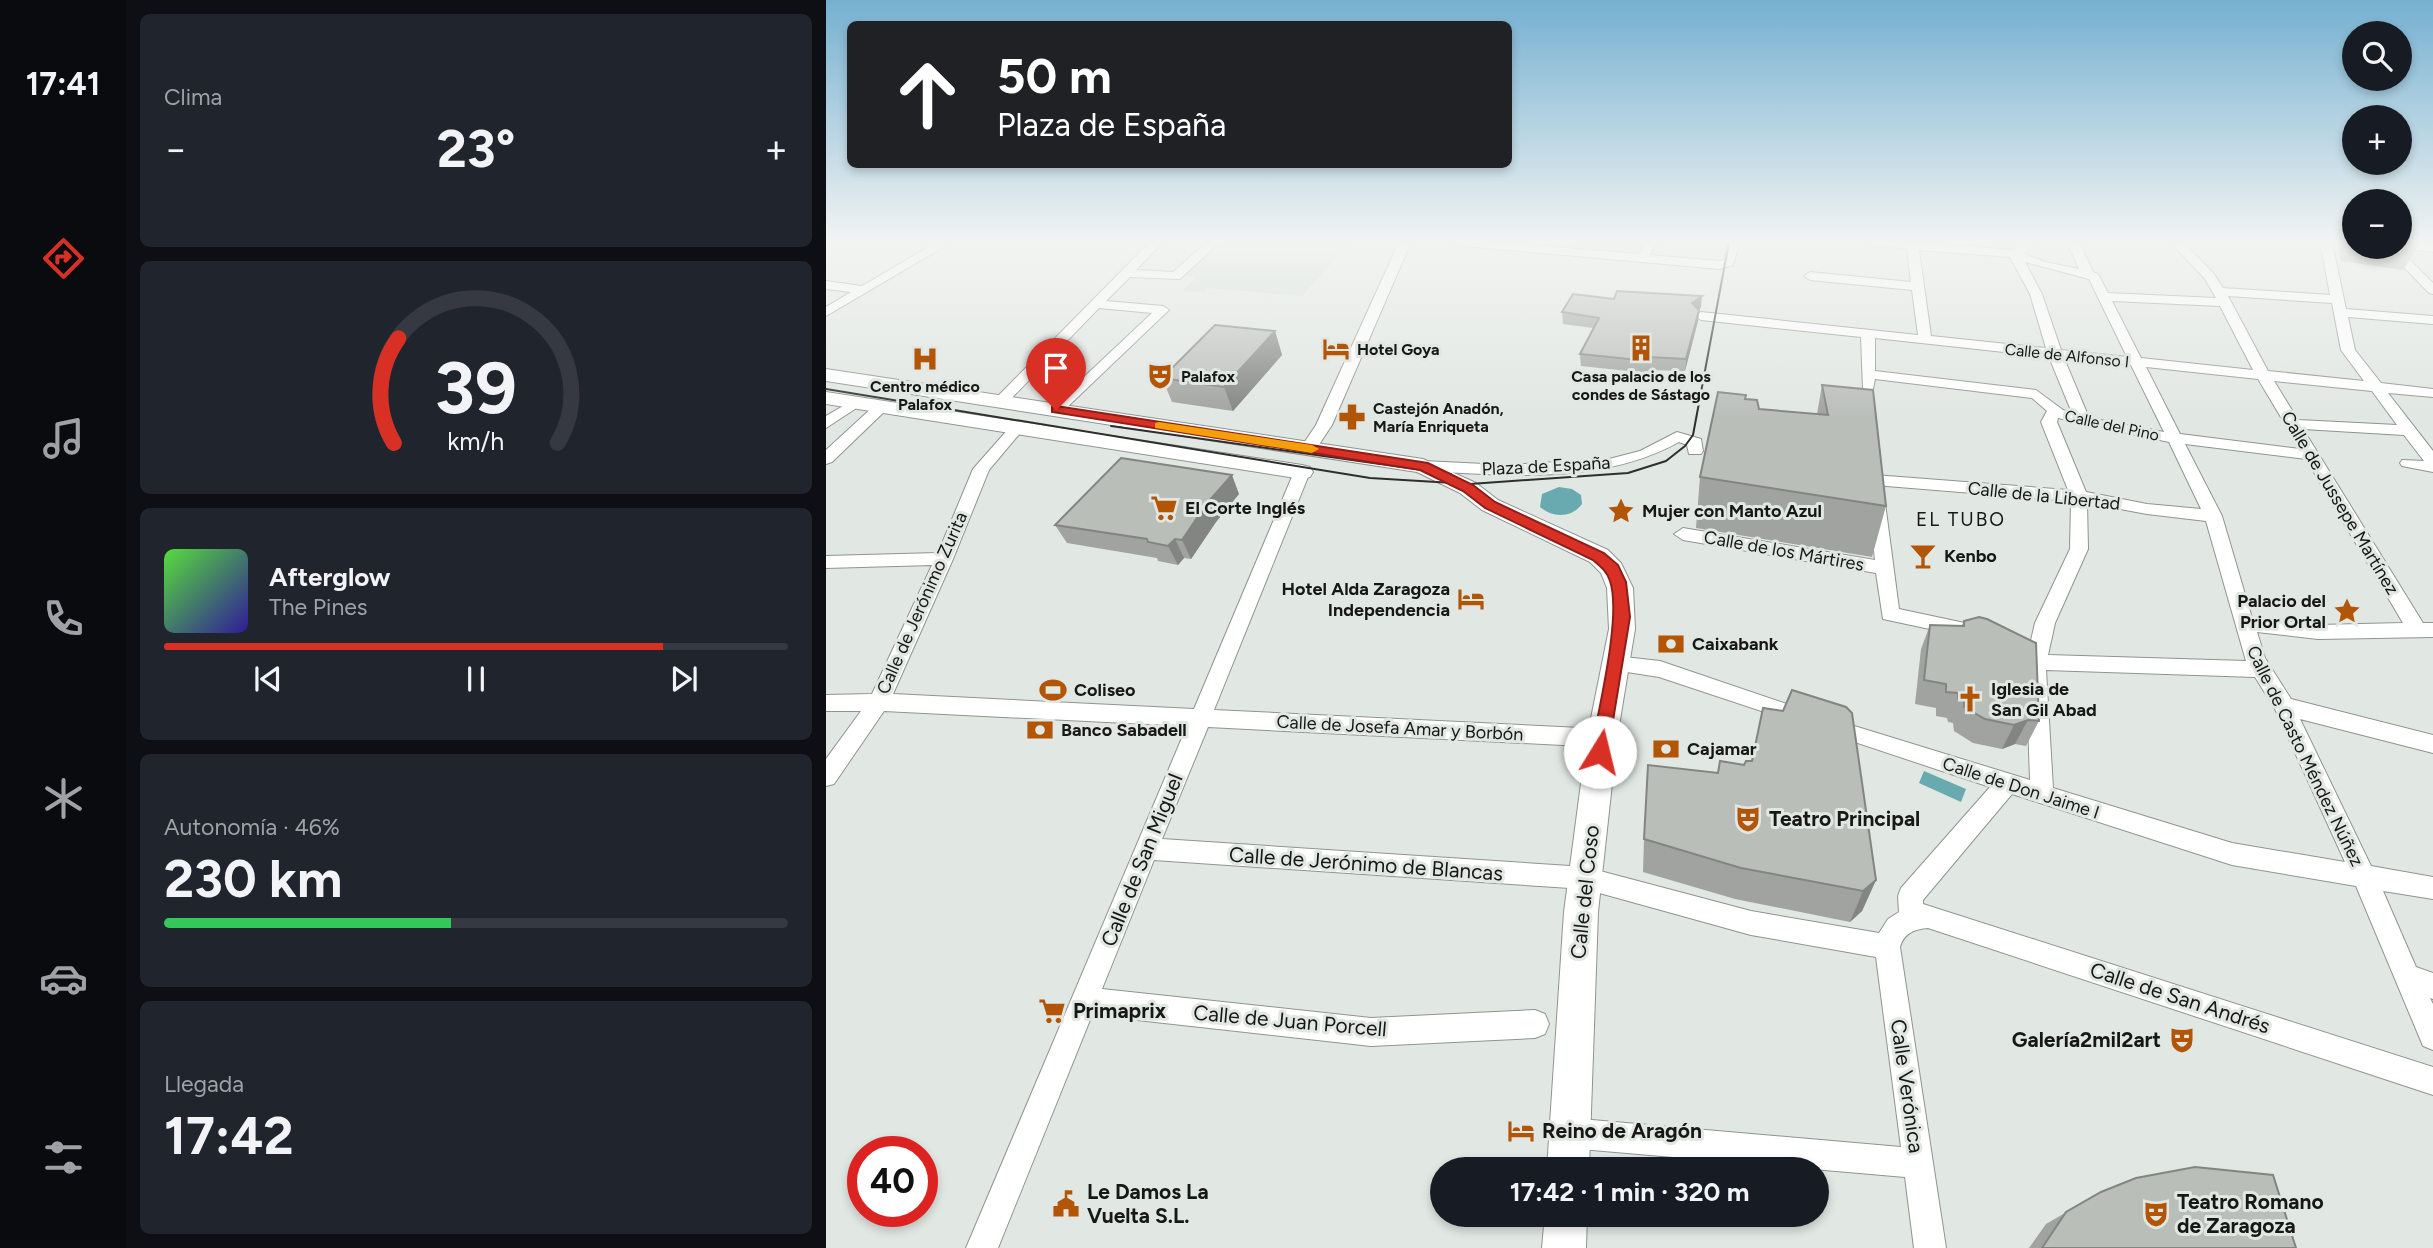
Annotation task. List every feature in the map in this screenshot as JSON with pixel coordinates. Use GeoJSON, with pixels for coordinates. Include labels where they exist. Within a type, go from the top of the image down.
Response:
{"type":"FeatureCollection","features":[{"type":"Feature","properties":{"kind":"street"},"geometry":{"type":"LineString","coordinates":[[826,312],[846,300]]}},
{"type":"Feature","properties":{"kind":"street"},"geometry":{"type":"LineString","coordinates":[[1001,401],[1100,300]]}},
{"type":"Feature","properties":{"kind":"street"},"geometry":{"type":"LineString","coordinates":[[1308,449],[1324,425],[1379,300]]}},
{"type":"Feature","properties":{"kind":"street"},"geometry":{"type":"LineString","coordinates":[[1920,300],[1925,340]]}},
{"type":"Feature","properties":{"kind":"street"},"geometry":{"type":"LineString","coordinates":[[2038,300],[2055,354],[2083,421]]}},
{"type":"Feature","properties":{"kind":"street","name":"Calle de Casto Méndez Núñez"},"geometry":{"type":"LineString","coordinates":[[2106,300],[2213,516],[2260,669],[2284,706],[2364,878],[2421,982],[2433,1035]]}},
{"type":"Feature","properties":{"kind":"street"},"geometry":{"type":"LineString","coordinates":[[2223,300],[2263,375]]}},
{"type":"Feature","properties":{"kind":"street"},"geometry":{"type":"LineString","coordinates":[[2268,300],[2338,305],[2433,320]]}},
{"type":"Feature","properties":{"kind":"street"},"geometry":{"type":"LineString","coordinates":[[2337,300],[2348,349],[2433,464]]}},
{"type":"Feature","properties":{"kind":"street"},"geometry":{"type":"LineString","coordinates":[[1056,410],[1163,310],[1096,304]]}},
{"type":"Feature","properties":{"kind":"street","name":"Calle de Alfonso I"},"geometry":{"type":"LineString","coordinates":[[1701,316],[2433,393]]}},
{"type":"Feature","properties":{"kind":"street"},"geometry":{"type":"LineString","coordinates":[[1868,334],[1869,398]]}},
{"type":"Feature","properties":{"kind":"street","name":"Calle del Pino"},"geometry":{"type":"LineString","coordinates":[[1868,374],[2036,394],[2054,411],[2083,421],[2172,438],[2309,454]]}},
{"type":"Feature","properties":{"kind":"street","name":"Plaza de España"},"geometry":{"type":"LineString","coordinates":[[826,375],[1423,466],[1505,470],[1599,465],[1646,454],[1676,437],[1695,442],[1695,451]]}},
{"type":"Feature","properties":{"kind":"street","name":"Calle de Jussepe Martínez"},"geometry":{"type":"LineString","coordinates":[[2263,375],[2309,454],[2425,630]]}},
{"type":"Feature","properties":{"kind":"street"},"geometry":{"type":"LineString","coordinates":[[826,398],[1302,472]]}},
{"type":"Feature","properties":{"kind":"street"},"geometry":{"type":"LineString","coordinates":[[826,423],[850,406]]}},
{"type":"Feature","properties":{"kind":"street"},"geometry":{"type":"LineString","coordinates":[[826,459],[880,408]]}},
{"type":"Feature","properties":{"kind":"street"},"geometry":{"type":"LineString","coordinates":[[2042,796],[2036,662],[2045,623],[2079,549],[2079,496],[2049,422],[2054,411]]}},
{"type":"Feature","properties":{"kind":"street"},"geometry":{"type":"LineString","coordinates":[[2292,424],[2406,430]]}},
{"type":"Feature","properties":{"kind":"street","name":"Calle de Jerónimo Zurita"},"geometry":{"type":"LineString","coordinates":[[826,777],[879,702],[944,559],[981,469],[1016,429]]}},
{"type":"Feature","properties":{"kind":"street"},"geometry":{"type":"LineString","coordinates":[[2408,463],[2433,464]]}},
{"type":"Feature","properties":{"kind":"street","name":"Plaza de España"},"geometry":{"type":"LineString","coordinates":[[1423,466],[1468,488],[1490,505],[1607,562],[1619,582],[1622,617]]}},
{"type":"Feature","properties":{"kind":"street","name":"Calle de San Miguel"},"geometry":{"type":"LineString","coordinates":[[982,1248],[1302,472]]}},
{"type":"Feature","properties":{"kind":"street","name":"Calle de la Libertad"},"geometry":{"type":"LineString","coordinates":[[1885,568],[1874,474],[2079,496],[2147,509],[2213,516]]}},
{"type":"Feature","properties":{"kind":"street","name":"Calle de los Mártires"},"geometry":{"type":"LineString","coordinates":[[1684,534],[1885,568]]}},
{"type":"Feature","properties":{"kind":"street"},"geometry":{"type":"LineString","coordinates":[[826,562],[944,559]]}},
{"type":"Feature","properties":{"kind":"street"},"geometry":{"type":"LineString","coordinates":[[1885,568],[1890,614],[1984,635]]}},
{"type":"Feature","properties":{"kind":"street","name":"Calle del Coso"},"geometry":{"type":"LineString","coordinates":[[1568,1151],[1576,971],[1602,738],[1622,617]]}},
{"type":"Feature","properties":{"kind":"street"},"geometry":{"type":"LineString","coordinates":[[2245,624],[2318,632],[2425,630]]}},
{"type":"Feature","properties":{"kind":"street"},"geometry":{"type":"LineString","coordinates":[[2017,648],[2036,662],[2260,669]]}},
{"type":"Feature","properties":{"kind":"street","name":"Calle de Don Jaime I"},"geometry":{"type":"LineString","coordinates":[[1615,664],[1660,669],[2042,796],[2232,854],[2433,888]]}},
{"type":"Feature","properties":{"kind":"street","name":"Calle de Josefa Amar y Borbón"},"geometry":{"type":"LineString","coordinates":[[826,703],[879,702],[1602,738]]}},
{"type":"Feature","properties":{"kind":"street"},"geometry":{"type":"LineString","coordinates":[[2284,706],[2433,744]]}},
{"type":"Feature","properties":{"kind":"street"},"geometry":{"type":"LineString","coordinates":[[1906,927],[1910,896],[2007,784]]}},
{"type":"Feature","properties":{"kind":"street","name":"Calle de Jerónimo de Blancas"},"geometry":{"type":"LineString","coordinates":[[1147,849],[1586,878],[1751,923],[1906,927]]}},
{"type":"Feature","properties":{"kind":"street","name":"Calle de San Andrés"},"geometry":{"type":"LineString","coordinates":[[1906,927],[2433,1081]]}},
{"type":"Feature","properties":{"kind":"street","name":"Calle Verónica"},"geometry":{"type":"LineString","coordinates":[[1906,927],[1918,1163],[1930,1248]]}},
{"type":"Feature","properties":{"kind":"street","name":"Calle de Juan Porcell"},"geometry":{"type":"LineString","coordinates":[[1086,1001],[1371,1032],[1535,1024]]}},
{"type":"Feature","properties":{"kind":"street"},"geometry":{"type":"LineString","coordinates":[[1568,1151],[1918,1163]]}},
{"type":"Feature","properties":{"kind":"street"},"geometry":{"type":"LineString","coordinates":[[1564,1248],[1565,1227]]}},
{"type":"Feature","properties":{"kind":"water"},"geometry":{"type":"Polygon","coordinates":[[[1559,487],[1572,489],[1581,495],[1582,504],[1578,509],[1568,514],[1556,515],[1540,507],[1542,494],[1559,487]]]}},
{"type":"Feature","properties":{"kind":"water"},"geometry":{"type":"Polygon","coordinates":[[[1924,771],[1966,789],[1961,802],[1919,783],[1924,771]]]}},
{"type":"Feature","properties":{"kind":"building","name":"Casa palacio de los condes de Sástago"},"geometry":{"type":"Polygon","coordinates":[[[1569,300],[1696,300],[1692,303],[1699,310],[1686,359],[1649,357],[1648,361],[1580,354],[1599,318],[1562,312],[1569,300]]]}},
{"type":"Feature","properties":{"kind":"building"},"geometry":{"type":"Polygon","coordinates":[[[1215,325],[1275,331],[1224,387],[1162,378],[1215,325]]]}},
{"type":"Feature","properties":{"kind":"building"},"geometry":{"type":"Polygon","coordinates":[[[1822,385],[1873,390],[1886,506],[1700,477],[1718,392],[1746,395],[1745,399],[1757,400],[1759,409],[1828,415],[1822,385]]]}},
{"type":"Feature","properties":{"kind":"building","name":"El Corte Inglés"},"geometry":{"type":"Polygon","coordinates":[[[1121,458],[1232,475],[1207,503],[1182,540],[1175,539],[1168,546],[1148,542],[1147,539],[1055,525],[1121,458]]]}},
{"type":"Feature","properties":{"kind":"building","name":"Iglesia de San Gil Abad"},"geometry":{"type":"Polygon","coordinates":[[[1979,617],[2036,643],[2039,721],[2028,720],[2014,725],[1985,719],[1964,707],[1964,698],[1958,698],[1958,693],[1946,692],[1946,684],[1924,680],[1930,625],[1964,626],[1964,621],[1979,617]]]}},
{"type":"Feature","properties":{"kind":"building","name":"Teatro Principal"},"geometry":{"type":"Polygon","coordinates":[[[1792,690],[1846,707],[1852,713],[1876,880],[1863,891],[1741,868],[1644,839],[1648,765],[1718,773],[1720,761],[1744,765],[1746,761],[1752,761],[1763,708],[1783,711],[1792,690]]]}},
{"type":"Feature","properties":{"kind":"building","name":"Teatro Romano de Zaragoza"},"geometry":{"type":"Polygon","coordinates":[[[2195,1167],[2273,1175],[2296,1248],[2042,1248],[2066,1212],[2101,1192],[2136,1178],[2195,1167]]]}},
{"type":"Feature","properties":{"kind":"tram line"},"geometry":{"type":"LineString","coordinates":[[826,389],[1370,478],[1470,484],[1628,473],[1666,461],[1685,446],[1693,435],[1718,300]]}},
{"type":"Feature","properties":{"kind":"tram line"},"geometry":{"type":"LineString","coordinates":[[1111,426],[1451,474]]}},
{"type":"Feature","properties":{"kind":"slow traffic"},"geometry":{"type":"LineString","coordinates":[[1159,426],[1312,449]]}},
{"type":"Feature","properties":{"kind":"place","name":"Casa palacio de los condes de Sástago"},"geometry":{"type":"Point","coordinates":[1641,348]}},
{"type":"Feature","properties":{"kind":"place","name":"Hotel Goya"},"geometry":{"type":"Point","coordinates":[1336,349]}},
{"type":"Feature","properties":{"kind":"place","name":"Centro médico Palafox"},"geometry":{"type":"Point","coordinates":[925,359]}},
{"type":"Feature","properties":{"kind":"place","name":"Palafox"},"geometry":{"type":"Point","coordinates":[1160,376]}},
{"type":"Feature","properties":{"kind":"place","name":"Castejón Anadón, María Enriqueta"},"geometry":{"type":"Point","coordinates":[1352,417]}},
{"type":"Feature","properties":{"kind":"place","name":"El Corte Inglés"},"geometry":{"type":"Point","coordinates":[1164,508]}},
{"type":"Feature","properties":{"kind":"place","name":"Mujer con Manto Azul"},"geometry":{"type":"Point","coordinates":[1621,511]}},
{"type":"Feature","properties":{"kind":"place","name":"Kenbo"},"geometry":{"type":"Point","coordinates":[1923,556]}},
{"type":"Feature","properties":{"kind":"place","name":"Hotel Alda Zaragoza Independencia"},"geometry":{"type":"Point","coordinates":[1471,599]}},
{"type":"Feature","properties":{"kind":"place","name":"Palacio del Prior Ortal"},"geometry":{"type":"Point","coordinates":[2347,611]}},
{"type":"Feature","properties":{"kind":"place","name":"Caixabank"},"geometry":{"type":"Point","coordinates":[1671,644]}},
{"type":"Feature","properties":{"kind":"place","name":"Coliseo"},"geometry":{"type":"Point","coordinates":[1053,690]}},
{"type":"Feature","properties":{"kind":"place","name":"Iglesia de San Gil Abad"},"geometry":{"type":"Point","coordinates":[1970,699]}},
{"type":"Feature","properties":{"kind":"place","name":"Banco Sabadell"},"geometry":{"type":"Point","coordinates":[1040,730]}},
{"type":"Feature","properties":{"kind":"place","name":"Cajamar"},"geometry":{"type":"Point","coordinates":[1666,749]}},
{"type":"Feature","properties":{"kind":"place","name":"Teatro Principal"},"geometry":{"type":"Point","coordinates":[1748,819]}},
{"type":"Feature","properties":{"kind":"place","name":"Primaprix"},"geometry":{"type":"Point","coordinates":[1052,1011]}},
{"type":"Feature","properties":{"kind":"place","name":"Galería2mil2art"},"geometry":{"type":"Point","coordinates":[2182,1040]}},
{"type":"Feature","properties":{"kind":"place","name":"Reino de Aragón"},"geometry":{"type":"Point","coordinates":[1521,1131]}},
{"type":"Feature","properties":{"kind":"place","name":"Le Damos La Vuelta S.L."},"geometry":{"type":"Point","coordinates":[1066,1204]}},
{"type":"Feature","properties":{"kind":"place","name":"Teatro Romano de Zaragoza"},"geometry":{"type":"Point","coordinates":[2156,1214]}},
{"type":"Feature","properties":{"kind":"district","name":"EL TUBO"},"geometry":{"type":"Point","coordinates":[1961,519]}},
{"type":"Feature","properties":{"kind":"route"},"geometry":{"type":"LineString","coordinates":[[1056,410],[1423,466],[1468,488],[1490,505],[1599,556],[1607,562],[1619,582],[1622,617],[1600,752]]}}]}
